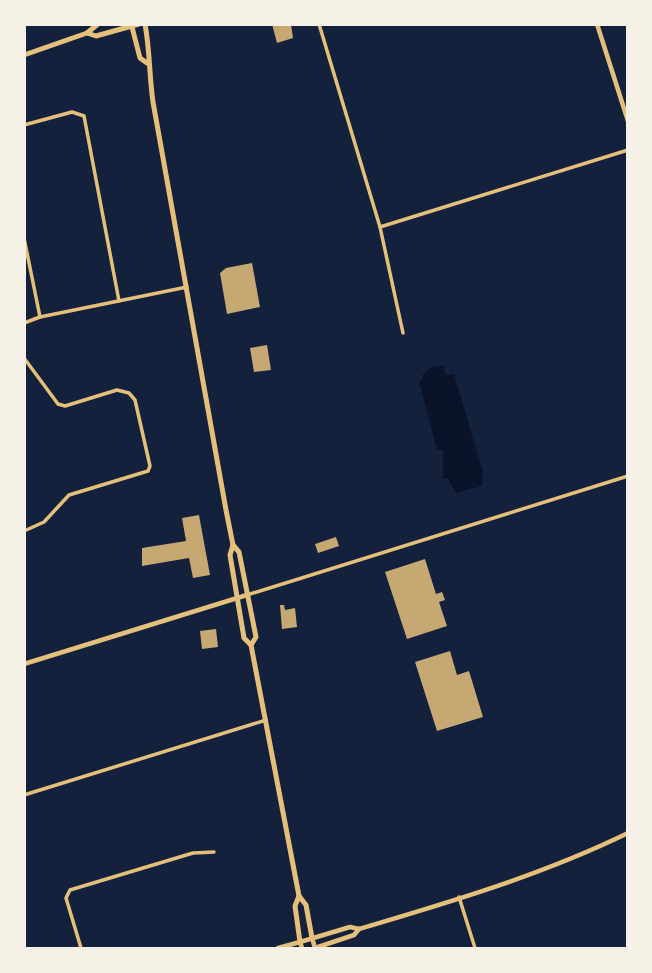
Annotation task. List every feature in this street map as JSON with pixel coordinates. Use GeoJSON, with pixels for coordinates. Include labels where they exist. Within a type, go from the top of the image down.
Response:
{"type":"FeatureCollection","features":[{"type":"Feature","properties":{"kind":"main road"},"geometry":{"type":"LineString","coordinates":[[24,55],[87,33],[98,24]]}},
{"type":"Feature","properties":{"kind":"main road"},"geometry":{"type":"LineString","coordinates":[[87,33],[96,36],[139,24]]}},
{"type":"Feature","properties":{"kind":"main road"},"geometry":{"type":"LineString","coordinates":[[145,24],[151,56],[147,63],[233,545],[230,555],[244,638],[251,646],[299,896],[306,905],[313,938]]}},
{"type":"Feature","properties":{"kind":"main road"},"geometry":{"type":"LineString","coordinates":[[132,26],[140,58],[147,63]]}},
{"type":"Feature","properties":{"kind":"main road"},"geometry":{"type":"LineString","coordinates":[[233,545],[240,552],[256,637],[251,646]]}},
{"type":"Feature","properties":{"kind":"main road"},"geometry":{"type":"LineString","coordinates":[[299,896],[295,906],[301,945]]}},
{"type":"Feature","properties":{"kind":"street"},"geometry":{"type":"LineString","coordinates":[[318,24],[380,227],[403,333]]}},
{"type":"Feature","properties":{"kind":"street"},"geometry":{"type":"LineString","coordinates":[[597,24],[628,121]]}},
{"type":"Feature","properties":{"kind":"street"},"geometry":{"type":"LineString","coordinates":[[24,125],[72,112],[84,116],[119,301]]}},
{"type":"Feature","properties":{"kind":"street"},"geometry":{"type":"LineString","coordinates":[[380,227],[628,150]]}},
{"type":"Feature","properties":{"kind":"street"},"geometry":{"type":"LineString","coordinates":[[24,238],[40,317]]}},
{"type":"Feature","properties":{"kind":"street"},"geometry":{"type":"LineString","coordinates":[[24,323],[40,317],[187,287]]}},
{"type":"Feature","properties":{"kind":"street"},"geometry":{"type":"LineString","coordinates":[[24,358],[58,404],[65,406],[117,390],[130,393],[135,400],[150,466],[148,471],[69,495],[44,522],[24,531]]}},
{"type":"Feature","properties":{"kind":"street"},"geometry":{"type":"LineString","coordinates":[[24,664],[628,475]]}},
{"type":"Feature","properties":{"kind":"street"},"geometry":{"type":"LineString","coordinates":[[24,795],[266,720]]}},
{"type":"Feature","properties":{"kind":"street"},"geometry":{"type":"LineString","coordinates":[[278,948],[301,945],[313,938],[350,927],[359,929],[561,864],[628,833]]}},
{"type":"Feature","properties":{"kind":"street"},"geometry":{"type":"LineString","coordinates":[[81,948],[66,898],[70,890],[193,853],[214,852]]}},
{"type":"Feature","properties":{"kind":"street"},"geometry":{"type":"LineString","coordinates":[[459,897],[475,948]]}},
{"type":"Feature","properties":{"kind":"street"},"geometry":{"type":"LineString","coordinates":[[313,938],[314,948],[354,935],[359,929]]}},
{"type":"Feature","properties":{"kind":"water"},"geometry":{"type":"Polygon","coordinates":[[[444,365],[445,375],[454,374],[483,472],[482,486],[456,493],[448,479],[443,478],[443,450],[437,450],[419,381],[423,380],[423,374],[432,367],[444,365]]]}},
{"type":"Feature","properties":{"kind":"building"},"geometry":{"type":"Polygon","coordinates":[[[272,24],[291,24],[293,38],[277,43],[272,24]]]}},
{"type":"Feature","properties":{"kind":"building"},"geometry":{"type":"Polygon","coordinates":[[[252,263],[260,307],[227,314],[220,273],[226,268],[252,263]]]}},
{"type":"Feature","properties":{"kind":"building"},"geometry":{"type":"Polygon","coordinates":[[[267,345],[271,370],[254,372],[250,348],[267,345]]]}},
{"type":"Feature","properties":{"kind":"building"},"geometry":{"type":"Polygon","coordinates":[[[199,515],[210,575],[193,578],[189,558],[142,566],[142,548],[186,541],[182,518],[199,515]]]}},
{"type":"Feature","properties":{"kind":"building"},"geometry":{"type":"Polygon","coordinates":[[[336,537],[339,546],[318,553],[315,544],[336,537]]]}},
{"type":"Feature","properties":{"kind":"building"},"geometry":{"type":"Polygon","coordinates":[[[425,559],[436,594],[442,592],[445,600],[439,602],[447,626],[407,639],[385,572],[425,559]]]}},
{"type":"Feature","properties":{"kind":"building"},"geometry":{"type":"Polygon","coordinates":[[[280,605],[284,605],[285,610],[295,608],[297,627],[282,629],[280,605]]]}},
{"type":"Feature","properties":{"kind":"building"},"geometry":{"type":"Polygon","coordinates":[[[216,629],[218,647],[202,649],[200,631],[216,629]]]}},
{"type":"Feature","properties":{"kind":"building"},"geometry":{"type":"Polygon","coordinates":[[[450,651],[457,675],[469,671],[483,717],[437,731],[415,662],[450,651]]]}}]}
